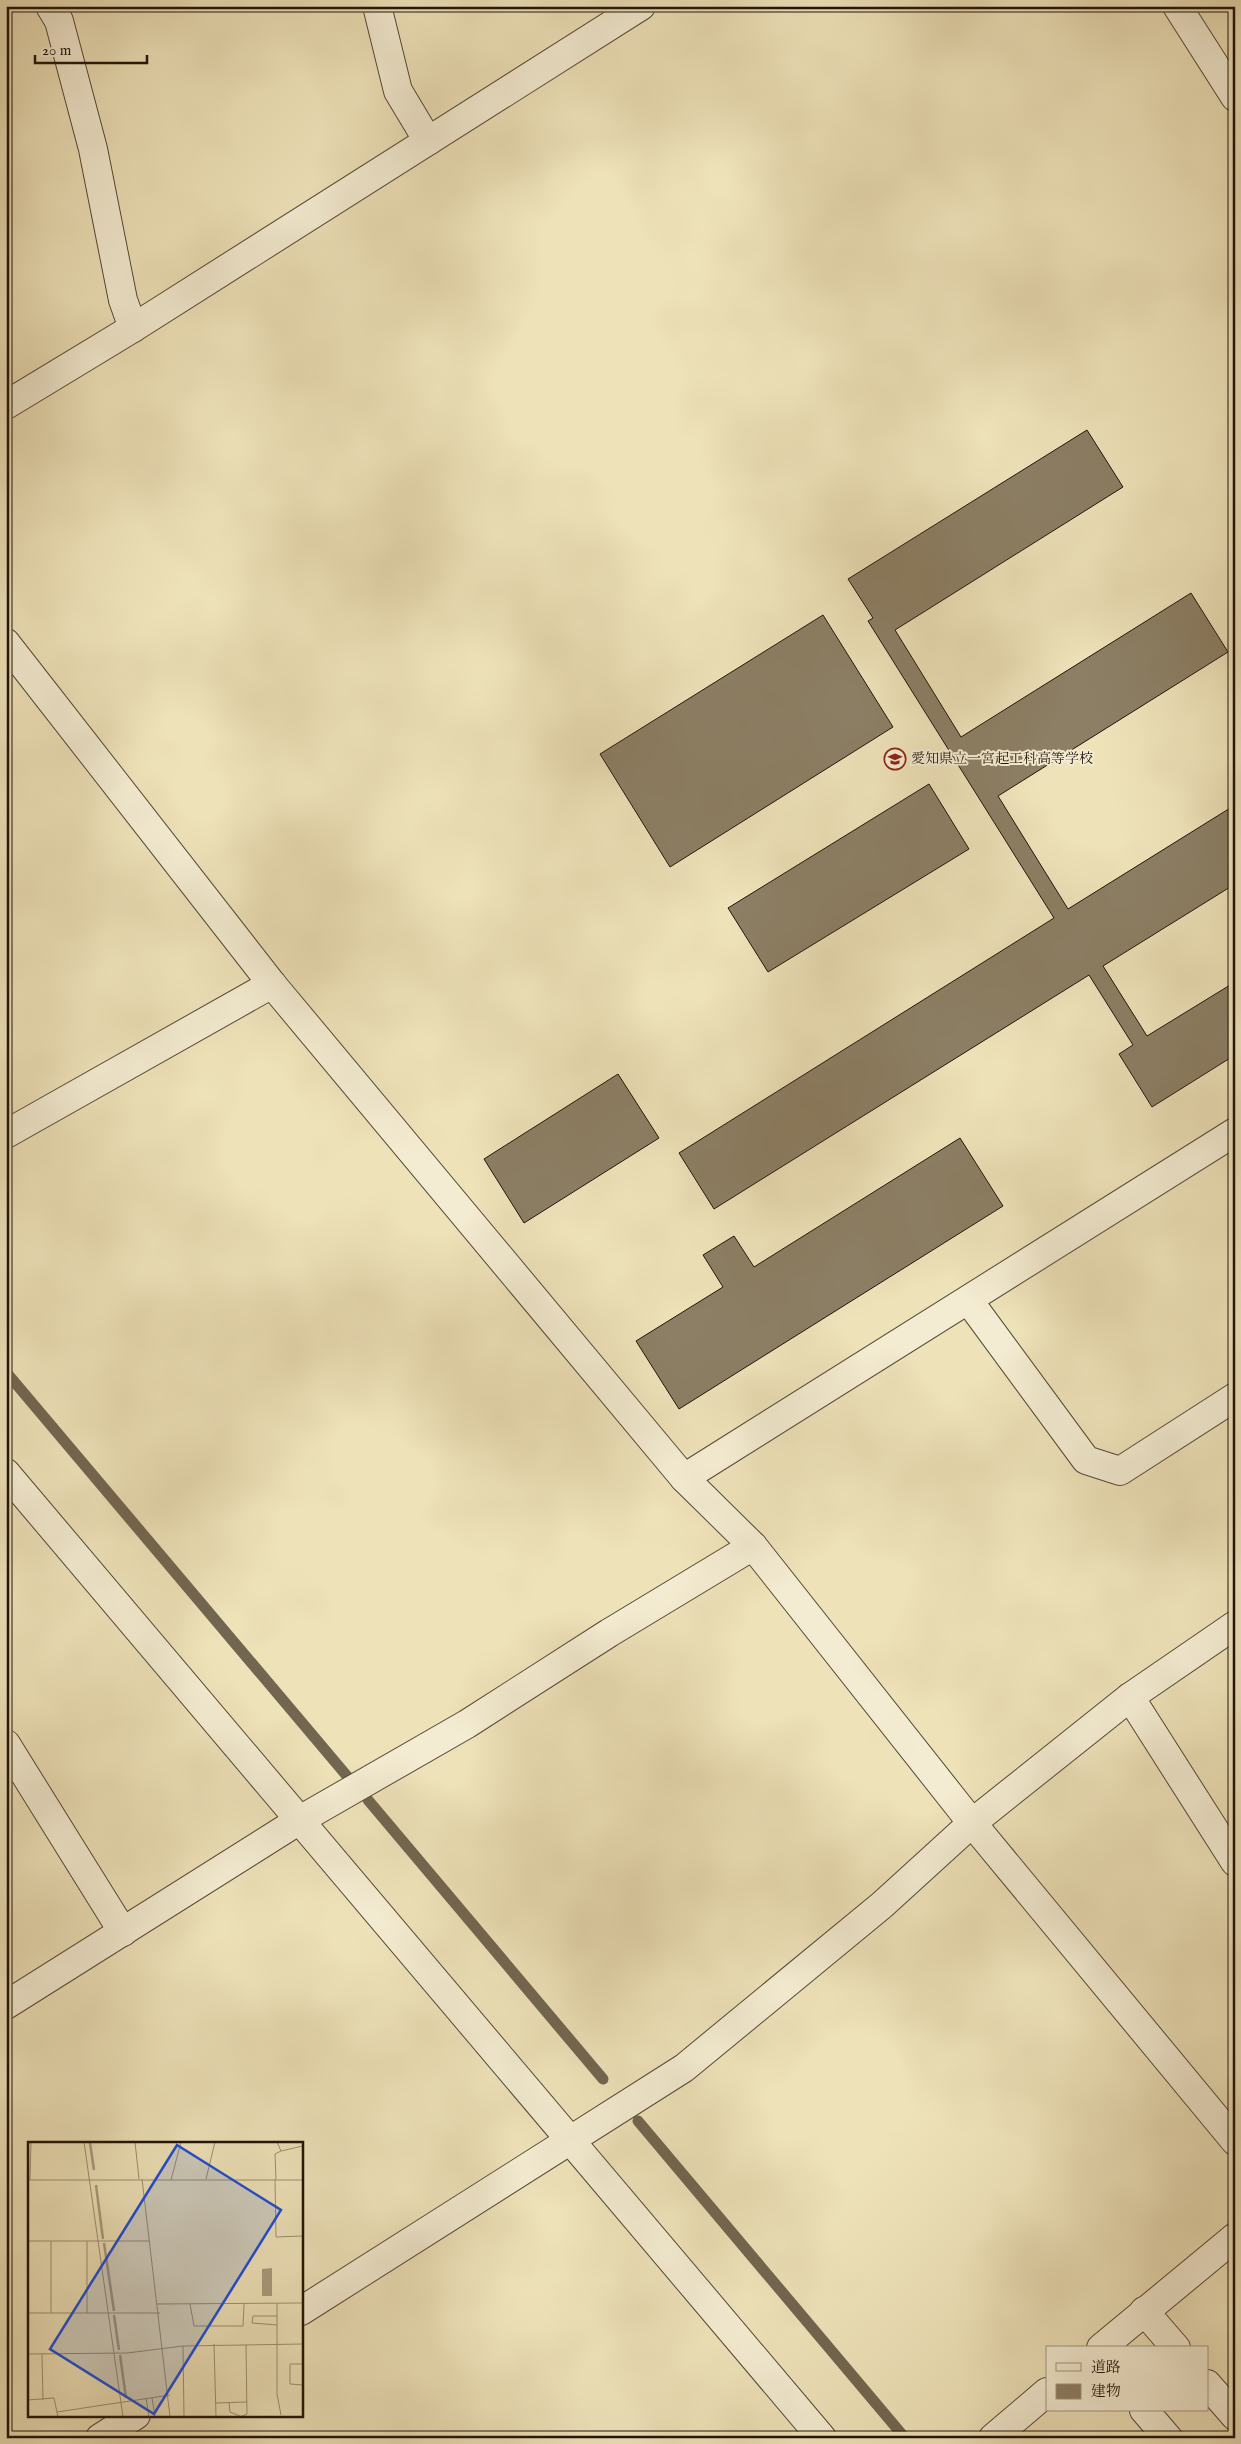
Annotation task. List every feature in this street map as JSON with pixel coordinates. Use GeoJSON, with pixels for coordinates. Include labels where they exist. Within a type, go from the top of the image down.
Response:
{"type":"FeatureCollection","features":[{"type":"Feature","properties":{"kind":"street"},"geometry":{"type":"LineString","coordinates":[[50,6],[59,21],[90,140],[123,300],[133,328]]}},
{"type":"Feature","properties":{"kind":"street"},"geometry":{"type":"LineString","coordinates":[[377,6],[398,91],[428,141]]}},
{"type":"Feature","properties":{"kind":"street"},"geometry":{"type":"LineString","coordinates":[[6,405],[133,328],[641,6]]}},
{"type":"Feature","properties":{"kind":"street"},"geometry":{"type":"LineString","coordinates":[[1177,6],[1235,97]]}},
{"type":"Feature","properties":{"kind":"street"},"geometry":{"type":"LineString","coordinates":[[6,643],[272,984],[684,1478],[753,1546],[972,1823],[1235,2141]]}},
{"type":"Feature","properties":{"kind":"street"},"geometry":{"type":"LineString","coordinates":[[6,1134],[272,984]]}},
{"type":"Feature","properties":{"kind":"street"},"geometry":{"type":"LineString","coordinates":[[684,1478],[969,1301],[1235,1132]]}},
{"type":"Feature","properties":{"kind":"street"},"geometry":{"type":"LineString","coordinates":[[969,1301],[1086,1460],[1120,1471],[1235,1397]]}},
{"type":"Feature","properties":{"kind":"street"},"geometry":{"type":"LineString","coordinates":[[6,1473],[298,1821],[572,2141],[822,2438]]}},
{"type":"Feature","properties":{"kind":"street"},"geometry":{"type":"LineString","coordinates":[[6,2006],[298,1821],[467,1724],[609,1633],[753,1546]]}},
{"type":"Feature","properties":{"kind":"street"},"geometry":{"type":"LineString","coordinates":[[302,2310],[572,2141],[684,2068],[882,1906],[972,1823],[1130,1697],[1235,1625]]}},
{"type":"Feature","properties":{"kind":"street"},"geometry":{"type":"LineString","coordinates":[[1130,1697],[1235,1862]]}},
{"type":"Feature","properties":{"kind":"street"},"geometry":{"type":"LineString","coordinates":[[6,1744],[123,1932]]}},
{"type":"Feature","properties":{"kind":"street"},"geometry":{"type":"LineString","coordinates":[[1103,2346],[1235,2237]]}},
{"type":"Feature","properties":{"kind":"street"},"geometry":{"type":"LineString","coordinates":[[1144,2312],[1174,2346]]}},
{"type":"Feature","properties":{"kind":"street"},"geometry":{"type":"LineString","coordinates":[[1208,2385],[1235,2416]]}},
{"type":"Feature","properties":{"kind":"street"},"geometry":{"type":"LineString","coordinates":[[993,2438],[1046,2393]]}},
{"type":"Feature","properties":{"kind":"street"},"geometry":{"type":"LineString","coordinates":[[1146,2412],[1168,2438]]}},
{"type":"Feature","properties":{"kind":"street"},"geometry":{"type":"LineString","coordinates":[[100,2438],[134,2416]]}},
{"type":"Feature","properties":{"kind":"building"},"geometry":{"type":"Polygon","coordinates":[[[1087,430],[1123,487],[895,630],[961,737],[1191,593],[1228,652],[998,796],[1068,909],[1235,805],[1235,884],[1103,966],[1147,1036],[1235,982],[1235,1055],[1152,1107],[1119,1054],[1133,1045],[1089,975],[714,1209],[679,1153],[1054,918],[868,621],[873,618],[848,579],[1087,430]]]}},
{"type":"Feature","properties":{"kind":"building"},"geometry":{"type":"Polygon","coordinates":[[[823,615],[893,727],[670,867],[600,754],[823,615]]]}},
{"type":"Feature","properties":{"kind":"building"},"geometry":{"type":"Polygon","coordinates":[[[929,784],[969,849],[768,972],[728,908],[929,784]]]}},
{"type":"Feature","properties":{"kind":"building"},"geometry":{"type":"Polygon","coordinates":[[[618,1074],[659,1138],[524,1223],[484,1159],[618,1074]]]}},
{"type":"Feature","properties":{"kind":"building"},"geometry":{"type":"Polygon","coordinates":[[[960,1138],[1003,1206],[679,1409],[636,1341],[723,1287],[703,1255],[734,1236],[754,1267],[960,1138]]]}},
{"type":"Feature","properties":{"kind":"waterway"},"geometry":{"type":"LineString","coordinates":[[6,1372],[347,1776]]}},
{"type":"Feature","properties":{"kind":"waterway"},"geometry":{"type":"LineString","coordinates":[[368,1800],[603,2079]]}},
{"type":"Feature","properties":{"kind":"waterway"},"geometry":{"type":"LineString","coordinates":[[638,2121],[905,2438]]}},
{"type":"Feature","properties":{"kind":"place","name":"愛知県立一宮起工科高等学校"},"geometry":{"type":"Point","coordinates":[895,759]}}]}
